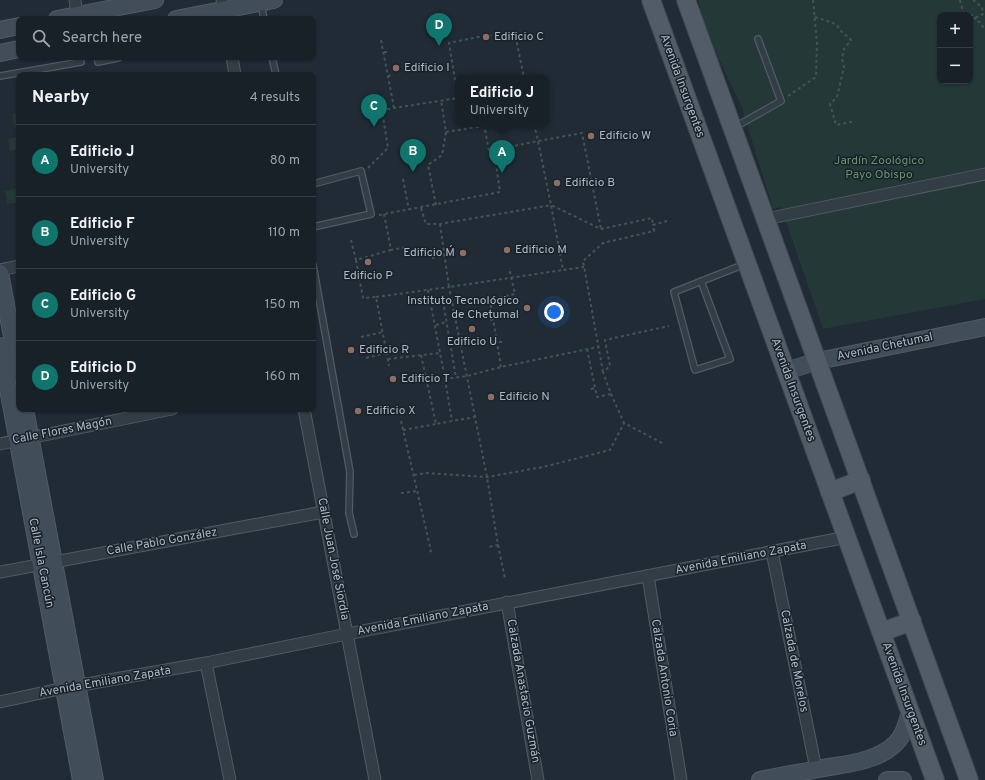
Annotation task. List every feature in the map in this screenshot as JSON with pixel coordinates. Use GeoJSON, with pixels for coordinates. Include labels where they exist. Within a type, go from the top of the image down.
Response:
{"type":"FeatureCollection","features":[{"type":"Feature","properties":{"kind":"main road","name":"Avenida Insurgentes"},"geometry":{"type":"LineString","coordinates":[[651,0],[935,780]]}},
{"type":"Feature","properties":{"kind":"main road"},"geometry":{"type":"LineString","coordinates":[[686,0],[969,780]]}},
{"type":"Feature","properties":{"kind":"main road"},"geometry":{"type":"LineString","coordinates":[[830,492],[861,480]]}},
{"type":"Feature","properties":{"kind":"main road"},"geometry":{"type":"LineString","coordinates":[[882,632],[912,621]]}},
{"type":"Feature","properties":{"kind":"street"},"geometry":{"type":"LineString","coordinates":[[62,16],[76,8],[154,0]]}},
{"type":"Feature","properties":{"kind":"street"},"geometry":{"type":"LineString","coordinates":[[192,16],[267,1]]}},
{"type":"Feature","properties":{"kind":"street"},"geometry":{"type":"LineString","coordinates":[[0,30],[16,27]]}},
{"type":"Feature","properties":{"kind":"street"},"geometry":{"type":"LineString","coordinates":[[0,53],[16,50]]}},
{"type":"Feature","properties":{"kind":"street"},"geometry":{"type":"LineString","coordinates":[[232,60],[234,72]]}},
{"type":"Feature","properties":{"kind":"street"},"geometry":{"type":"LineString","coordinates":[[766,219],[985,174]]}},
{"type":"Feature","properties":{"kind":"street"},"geometry":{"type":"LineString","coordinates":[[16,267],[0,271],[16,358]]}},
{"type":"Feature","properties":{"kind":"street","name":"Avenida Chetumal"},"geometry":{"type":"LineString","coordinates":[[786,371],[818,361],[985,327]]}},
{"type":"Feature","properties":{"kind":"street","name":"Calle Isla Cancún"},"geometry":{"type":"LineString","coordinates":[[0,346],[16,408]]}},
{"type":"Feature","properties":{"kind":"street","name":"Calle Isla Cancún"},"geometry":{"type":"LineString","coordinates":[[17,412],[24,439],[71,687],[95,780]]}},
{"type":"Feature","properties":{"kind":"street","name":"Calle Isla Cancún"},"geometry":{"type":"LineString","coordinates":[[24,439],[26,412]]}},
{"type":"Feature","properties":{"kind":"street","name":"Calle Flores Magón"},"geometry":{"type":"LineString","coordinates":[[0,444],[157,412]]}},
{"type":"Feature","properties":{"kind":"street","name":"Calle Juan José Siordia"},"geometry":{"type":"LineString","coordinates":[[305,412],[374,780]]}},
{"type":"Feature","properties":{"kind":"street","name":"Calle Pablo González"},"geometry":{"type":"LineString","coordinates":[[0,572],[323,512]]}},
{"type":"Feature","properties":{"kind":"street","name":"Avenida Emiliano Zapata"},"geometry":{"type":"LineString","coordinates":[[0,702],[71,687],[206,663],[507,602],[847,537]]}},
{"type":"Feature","properties":{"kind":"street","name":"Calzada de Morelos"},"geometry":{"type":"LineString","coordinates":[[772,552],[816,770]]}},
{"type":"Feature","properties":{"kind":"street","name":"Calzada Antonio Coria"},"geometry":{"type":"LineString","coordinates":[[648,576],[681,780]]}},
{"type":"Feature","properties":{"kind":"street","name":"Calzada Anastacio Guzmán"},"geometry":{"type":"LineString","coordinates":[[507,602],[538,780]]}},
{"type":"Feature","properties":{"kind":"street"},"geometry":{"type":"LineString","coordinates":[[206,663],[230,780]]}},
{"type":"Feature","properties":{"kind":"street","name":"Calle Isla Cancún"},"geometry":{"type":"LineString","coordinates":[[71,687],[81,780]]}},
{"type":"Feature","properties":{"kind":"street"},"geometry":{"type":"LineString","coordinates":[[760,780],[873,758],[896,744],[904,730],[910,711]]}},
{"type":"Feature","properties":{"kind":"street"},"geometry":{"type":"LineString","coordinates":[[887,780],[903,780]]}},
{"type":"Feature","properties":{"kind":"lane"},"geometry":{"type":"LineString","coordinates":[[264,16],[267,1]]}},
{"type":"Feature","properties":{"kind":"lane"},"geometry":{"type":"LineString","coordinates":[[733,128],[780,101],[758,39]]}},
{"type":"Feature","properties":{"kind":"lane"},"geometry":{"type":"LineString","coordinates":[[23,72],[81,62],[81,60]]}},
{"type":"Feature","properties":{"kind":"lane"},"geometry":{"type":"LineString","coordinates":[[98,60],[98,62],[108,60]]}},
{"type":"Feature","properties":{"kind":"lane"},"geometry":{"type":"LineString","coordinates":[[273,60],[275,72]]}},
{"type":"Feature","properties":{"kind":"lane"},"geometry":{"type":"LineString","coordinates":[[0,76],[16,73]]}},
{"type":"Feature","properties":{"kind":"lane"},"geometry":{"type":"LineString","coordinates":[[316,183],[361,171],[371,214],[316,226]]}},
{"type":"Feature","properties":{"kind":"lane"},"geometry":{"type":"LineString","coordinates":[[701,281],[730,359],[695,370],[674,292],[701,281],[747,263]]}},
{"type":"Feature","properties":{"kind":"lane"},"geometry":{"type":"LineString","coordinates":[[316,282],[350,472],[349,513],[354,534]]}},
{"type":"Feature","properties":{"kind":"path"},"geometry":{"type":"LineString","coordinates":[[780,101],[816,77],[817,43],[813,0]]}},
{"type":"Feature","properties":{"kind":"path"},"geometry":{"type":"LineString","coordinates":[[960,0],[963,12]]}},
{"type":"Feature","properties":{"kind":"path"},"geometry":{"type":"LineString","coordinates":[[974,0],[982,7],[984,15],[975,18]]}},
{"type":"Feature","properties":{"kind":"path"},"geometry":{"type":"LineString","coordinates":[[973,15],[976,21],[980,22],[985,30]]}},
{"type":"Feature","properties":{"kind":"path"},"geometry":{"type":"LineString","coordinates":[[814,17],[836,24],[851,40],[844,49],[842,59],[844,67],[838,97],[830,104],[836,125],[855,121]]}},
{"type":"Feature","properties":{"kind":"path"},"geometry":{"type":"LineString","coordinates":[[455,80],[449,43],[478,37],[515,33],[523,75]]}},
{"type":"Feature","properties":{"kind":"path"},"geometry":{"type":"LineString","coordinates":[[381,40],[394,108]]}},
{"type":"Feature","properties":{"kind":"path"},"geometry":{"type":"LineString","coordinates":[[388,76],[393,75]]}},
{"type":"Feature","properties":{"kind":"path"},"geometry":{"type":"LineString","coordinates":[[368,169],[388,148],[382,110],[455,98]]}},
{"type":"Feature","properties":{"kind":"path"},"geometry":{"type":"LineString","coordinates":[[436,205],[428,165],[442,155],[446,132],[441,100]]}},
{"type":"Feature","properties":{"kind":"path"},"geometry":{"type":"LineString","coordinates":[[446,132],[478,127]]}},
{"type":"Feature","properties":{"kind":"path"},"geometry":{"type":"LineString","coordinates":[[484,127],[489,151],[582,132],[601,228]]}},
{"type":"Feature","properties":{"kind":"path"},"geometry":{"type":"LineString","coordinates":[[535,127],[563,270]]}},
{"type":"Feature","properties":{"kind":"path"},"geometry":{"type":"LineString","coordinates":[[377,215],[421,208],[500,192],[494,150]]}},
{"type":"Feature","properties":{"kind":"path"},"geometry":{"type":"LineString","coordinates":[[404,179],[409,210]]}},
{"type":"Feature","properties":{"kind":"path"},"geometry":{"type":"LineString","coordinates":[[421,208],[426,224],[440,224],[551,205],[601,228],[652,218],[654,231],[603,243],[583,261],[603,372],[611,394],[624,423],[662,443]]}},
{"type":"Feature","properties":{"kind":"path"},"geometry":{"type":"LineString","coordinates":[[384,214],[391,250]]}},
{"type":"Feature","properties":{"kind":"path"},"geometry":{"type":"LineString","coordinates":[[653,225],[667,220]]}},
{"type":"Feature","properties":{"kind":"path"},"geometry":{"type":"LineString","coordinates":[[440,224],[449,287],[487,477],[505,579]]}},
{"type":"Feature","properties":{"kind":"path"},"geometry":{"type":"LineString","coordinates":[[351,240],[363,298],[584,267]]}},
{"type":"Feature","properties":{"kind":"path"},"geometry":{"type":"LineString","coordinates":[[356,260],[406,247]]}},
{"type":"Feature","properties":{"kind":"path"},"geometry":{"type":"LineString","coordinates":[[432,258],[445,255]]}},
{"type":"Feature","properties":{"kind":"path"},"geometry":{"type":"LineString","coordinates":[[501,367],[491,319],[490,300],[515,294],[509,268]]}},
{"type":"Feature","properties":{"kind":"path"},"geometry":{"type":"LineString","coordinates":[[428,290],[441,353],[452,421]]}},
{"type":"Feature","properties":{"kind":"path"},"geometry":{"type":"LineString","coordinates":[[376,297],[389,366]]}},
{"type":"Feature","properties":{"kind":"path"},"geometry":{"type":"LineString","coordinates":[[431,303],[452,299]]}},
{"type":"Feature","properties":{"kind":"path"},"geometry":{"type":"LineString","coordinates":[[443,301],[456,378]]}},
{"type":"Feature","properties":{"kind":"path"},"geometry":{"type":"LineString","coordinates":[[491,319],[498,318]]}},
{"type":"Feature","properties":{"kind":"path"},"geometry":{"type":"LineString","coordinates":[[435,325],[446,322]]}},
{"type":"Feature","properties":{"kind":"path"},"geometry":{"type":"LineString","coordinates":[[603,372],[610,366],[605,340],[669,326]]}},
{"type":"Feature","properties":{"kind":"path"},"geometry":{"type":"LineString","coordinates":[[361,337],[383,332]]}},
{"type":"Feature","properties":{"kind":"path"},"geometry":{"type":"LineString","coordinates":[[495,342],[502,342]]}},
{"type":"Feature","properties":{"kind":"path"},"geometry":{"type":"LineString","coordinates":[[445,379],[467,376],[501,367],[598,347]]}},
{"type":"Feature","properties":{"kind":"path"},"geometry":{"type":"LineString","coordinates":[[587,349],[597,397],[611,394]]}},
{"type":"Feature","properties":{"kind":"path"},"geometry":{"type":"LineString","coordinates":[[366,358],[387,353]]}},
{"type":"Feature","properties":{"kind":"path"},"geometry":{"type":"LineString","coordinates":[[388,359],[441,353]]}},
{"type":"Feature","properties":{"kind":"path"},"geometry":{"type":"LineString","coordinates":[[421,355],[436,424]]}},
{"type":"Feature","properties":{"kind":"path"},"geometry":{"type":"LineString","coordinates":[[591,389],[595,388]]}},
{"type":"Feature","properties":{"kind":"path"},"geometry":{"type":"LineString","coordinates":[[403,430],[475,417]]}},
{"type":"Feature","properties":{"kind":"path"},"geometry":{"type":"LineString","coordinates":[[401,421],[431,551],[428,553]]}},
{"type":"Feature","properties":{"kind":"path"},"geometry":{"type":"LineString","coordinates":[[414,475],[426,473],[487,477],[543,468],[610,450],[624,423]]}},
{"type":"Feature","properties":{"kind":"path"},"geometry":{"type":"LineString","coordinates":[[401,493],[417,491]]}},
{"type":"Feature","properties":{"kind":"path"},"geometry":{"type":"LineString","coordinates":[[488,547],[498,545]]}},
{"type":"Feature","properties":{"kind":"green space","name":"Jardín Zoológico Payo Obispo"},"geometry":{"type":"Polygon","coordinates":[[[698,0],[985,0],[985,299],[823,329],[781,207],[773,209],[741,105],[705,30],[698,0]]]}},
{"type":"Feature","properties":{"kind":"green space"},"geometry":{"type":"Polygon","coordinates":[[[16,113],[16,132],[12,114],[16,113]]]}},
{"type":"Feature","properties":{"kind":"green space"},"geometry":{"type":"Polygon","coordinates":[[[16,137],[16,150],[10,151],[8,139],[16,137]]]}},
{"type":"Feature","properties":{"kind":"green space"},"geometry":{"type":"Polygon","coordinates":[[[16,189],[16,202],[7,204],[5,191],[16,189]]]}},
{"type":"Feature","properties":{"kind":"place","name":"Edificio C"},"geometry":{"type":"Point","coordinates":[486,37]}},
{"type":"Feature","properties":{"kind":"place","name":"Edificio D"},"geometry":{"type":"Point","coordinates":[439,46]}},
{"type":"Feature","properties":{"kind":"place","name":"Edificio I"},"geometry":{"type":"Point","coordinates":[396,68]}},
{"type":"Feature","properties":{"kind":"place","name":"Edificio G"},"geometry":{"type":"Point","coordinates":[374,127]}},
{"type":"Feature","properties":{"kind":"place","name":"Edificio W"},"geometry":{"type":"Point","coordinates":[591,136]}},
{"type":"Feature","properties":{"kind":"place","name":"Edificio F"},"geometry":{"type":"Point","coordinates":[413,172]}},
{"type":"Feature","properties":{"kind":"place","name":"Edificio J"},"geometry":{"type":"Point","coordinates":[502,173]}},
{"type":"Feature","properties":{"kind":"place","name":"Edificio B"},"geometry":{"type":"Point","coordinates":[557,183]}},
{"type":"Feature","properties":{"kind":"place","name":"Edificio M"},"geometry":{"type":"Point","coordinates":[507,250]}},
{"type":"Feature","properties":{"kind":"place","name":"Edificio M´"},"geometry":{"type":"Point","coordinates":[463,253]}},
{"type":"Feature","properties":{"kind":"place","name":"Edificio P"},"geometry":{"type":"Point","coordinates":[368,262]}},
{"type":"Feature","properties":{"kind":"place","name":"Instituto Tecnológico de Chetumal"},"geometry":{"type":"Point","coordinates":[527,308]}},
{"type":"Feature","properties":{"kind":"place","name":"Edificio U"},"geometry":{"type":"Point","coordinates":[472,329]}},
{"type":"Feature","properties":{"kind":"place","name":"Edificio R"},"geometry":{"type":"Point","coordinates":[351,350]}},
{"type":"Feature","properties":{"kind":"place","name":"Edificio T"},"geometry":{"type":"Point","coordinates":[393,379]}},
{"type":"Feature","properties":{"kind":"place","name":"Edificio N"},"geometry":{"type":"Point","coordinates":[491,397]}},
{"type":"Feature","properties":{"kind":"place","name":"Edificio X"},"geometry":{"type":"Point","coordinates":[358,411]}}]}
